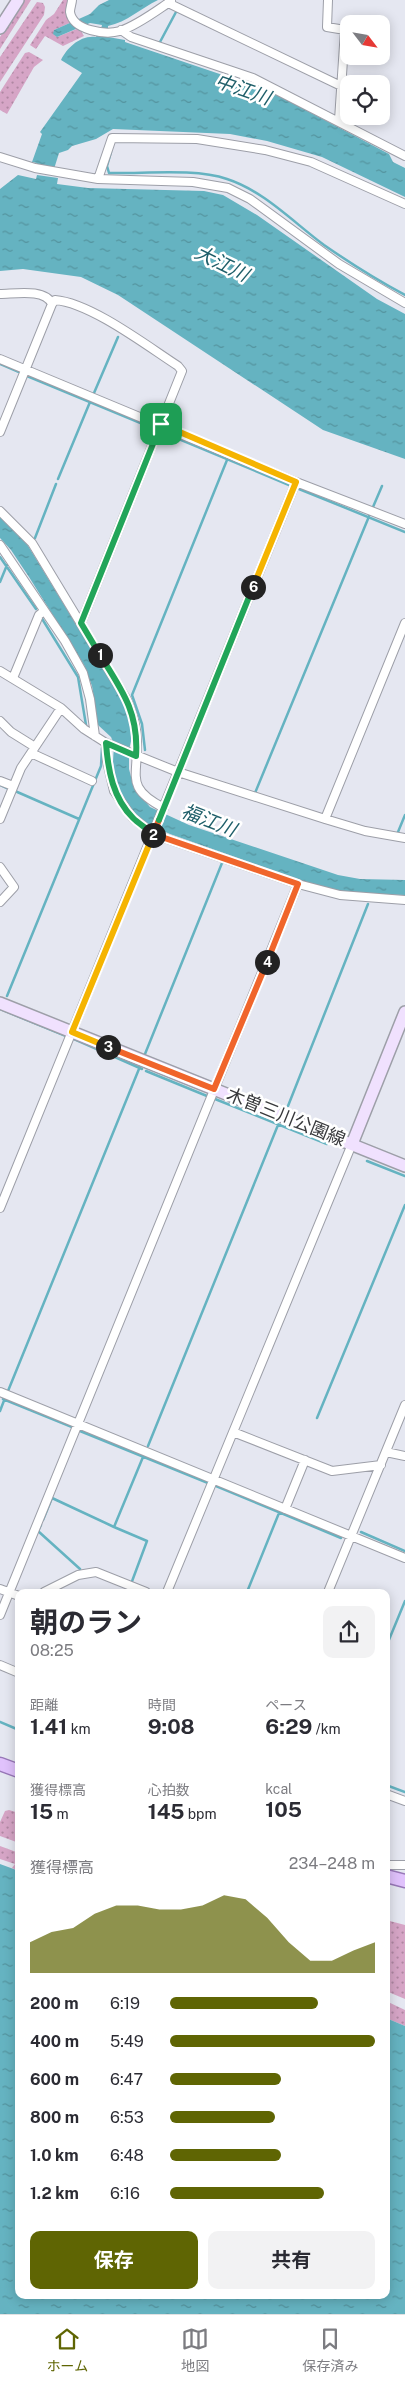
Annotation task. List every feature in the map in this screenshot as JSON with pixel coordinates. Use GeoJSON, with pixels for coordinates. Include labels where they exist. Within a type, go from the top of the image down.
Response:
{"type":"FeatureCollection","features":[{"type":"Feature","properties":{"kind":"main road"},"geometry":{"type":"LineString","coordinates":[[0,28],[18,0]]}},
{"type":"Feature","properties":{"kind":"main road","name":"木曽三川公園線"},"geometry":{"type":"LineString","coordinates":[[0,1003],[405,1166]]}},
{"type":"Feature","properties":{"kind":"main road"},"geometry":{"type":"LineString","coordinates":[[352,1144],[405,1012]]}},
{"type":"Feature","properties":{"kind":"main road"},"geometry":{"type":"LineString","coordinates":[[0,1764],[15,1770]]}},
{"type":"Feature","properties":{"kind":"main road"},"geometry":{"type":"LineString","coordinates":[[390,1877],[405,1881]]}},
{"type":"Feature","properties":{"kind":"street"},"geometry":{"type":"LineString","coordinates":[[72,0],[70,12],[74,19],[85,29],[110,32],[121,30],[171,2],[340,86]]}},
{"type":"Feature","properties":{"kind":"street"},"geometry":{"type":"LineString","coordinates":[[328,0],[327,28],[345,30],[342,75]]}},
{"type":"Feature","properties":{"kind":"street"},"geometry":{"type":"LineString","coordinates":[[121,30],[131,37],[253,78],[333,120],[339,120],[405,156]]}},
{"type":"Feature","properties":{"kind":"street"},"geometry":{"type":"LineString","coordinates":[[339,120],[340,103]]}},
{"type":"Feature","properties":{"kind":"street"},"geometry":{"type":"LineString","coordinates":[[98,179],[112,138],[197,139],[265,150],[311,162],[405,204]]}},
{"type":"Feature","properties":{"kind":"street"},"geometry":{"type":"LineString","coordinates":[[0,157],[35,168],[98,179],[193,182],[228,188],[250,199],[339,264],[405,303]]}},
{"type":"Feature","properties":{"kind":"street"},"geometry":{"type":"LineString","coordinates":[[0,294],[43,295],[50,299],[52,304]]}},
{"type":"Feature","properties":{"kind":"street"},"geometry":{"type":"LineString","coordinates":[[0,432],[55,300],[64,301],[86,310],[178,366],[182,371],[81,623]]}},
{"type":"Feature","properties":{"kind":"street"},"geometry":{"type":"LineString","coordinates":[[0,359],[161,424],[296,482],[405,524]]}},
{"type":"Feature","properties":{"kind":"street"},"geometry":{"type":"LineString","coordinates":[[0,1208],[296,482]]}},
{"type":"Feature","properties":{"kind":"street"},"geometry":{"type":"LineString","coordinates":[[0,511],[32,544],[127,700],[136,724],[134,770],[140,790],[152,802],[163,809]]}},
{"type":"Feature","properties":{"kind":"street"},"geometry":{"type":"LineString","coordinates":[[0,545],[83,673],[90,699],[95,736]]}},
{"type":"Feature","properties":{"kind":"street"},"geometry":{"type":"LineString","coordinates":[[13,678],[40,615],[44,611]]}},
{"type":"Feature","properties":{"kind":"street"},"geometry":{"type":"LineString","coordinates":[[324,818],[405,623]]}},
{"type":"Feature","properties":{"kind":"street"},"geometry":{"type":"LineString","coordinates":[[0,671],[61,708],[107,744],[178,772],[365,831],[405,838]]}},
{"type":"Feature","properties":{"kind":"street"},"geometry":{"type":"LineString","coordinates":[[0,819],[13,786],[33,750],[61,708]]}},
{"type":"Feature","properties":{"kind":"street"},"geometry":{"type":"LineString","coordinates":[[0,721],[33,750],[92,781]]}},
{"type":"Feature","properties":{"kind":"street"},"geometry":{"type":"LineString","coordinates":[[107,744],[107,761],[114,791],[132,817],[154,833],[298,884],[358,898],[405,900]]}},
{"type":"Feature","properties":{"kind":"street"},"geometry":{"type":"LineString","coordinates":[[0,781],[13,786]]}},
{"type":"Feature","properties":{"kind":"street"},"geometry":{"type":"LineString","coordinates":[[0,866],[14,887],[0,902]]}},
{"type":"Feature","properties":{"kind":"street"},"geometry":{"type":"LineString","coordinates":[[0,1615],[298,884]]}},
{"type":"Feature","properties":{"kind":"street"},"geometry":{"type":"LineString","coordinates":[[168,1589],[352,1144]]}},
{"type":"Feature","properties":{"kind":"street"},"geometry":{"type":"LineString","coordinates":[[0,1392],[405,1558]]}},
{"type":"Feature","properties":{"kind":"street"},"geometry":{"type":"LineString","coordinates":[[329,1589],[405,1406]]}},
{"type":"Feature","properties":{"kind":"street"},"geometry":{"type":"LineString","coordinates":[[233,1432],[332,1471],[381,1465]]}},
{"type":"Feature","properties":{"kind":"street"},"geometry":{"type":"LineString","coordinates":[[386,1452],[405,1456]]}},
{"type":"Feature","properties":{"kind":"street"},"geometry":{"type":"LineString","coordinates":[[285,1509],[305,1460]]}},
{"type":"Feature","properties":{"kind":"street"},"geometry":{"type":"LineString","coordinates":[[50,1589],[78,1575],[96,1572],[138,1589]]}},
{"type":"Feature","properties":{"kind":"street"},"geometry":{"type":"LineString","coordinates":[[0,1589],[15,1595]]}},
{"type":"Feature","properties":{"kind":"street"},"geometry":{"type":"LineString","coordinates":[[0,1665],[15,1671]]}},
{"type":"Feature","properties":{"kind":"street"},"geometry":{"type":"LineString","coordinates":[[390,1795],[404,1798]]}},
{"type":"Feature","properties":{"kind":"street"},"geometry":{"type":"LineString","coordinates":[[390,1865],[405,1865]]}},
{"type":"Feature","properties":{"kind":"shaded area"},"geometry":{"type":"Polygon","coordinates":[[[23,0],[31,0],[0,49],[0,37],[23,0]]]}},
{"type":"Feature","properties":{"kind":"shaded area"},"geometry":{"type":"Polygon","coordinates":[[[63,0],[71,0],[72,22],[54,30],[57,37],[79,28],[84,36],[63,46],[45,36],[36,49],[30,45],[46,20],[54,14],[63,0]]]}},
{"type":"Feature","properties":{"kind":"shaded area"},"geometry":{"type":"Polygon","coordinates":[[[37,2],[43,3],[45,7],[44,15],[0,82],[0,57],[37,2]]]}},
{"type":"Feature","properties":{"kind":"shaded area"},"geometry":{"type":"Polygon","coordinates":[[[29,52],[43,60],[34,67],[7,114],[0,110],[0,92],[25,53],[29,52]]]}},
{"type":"Feature","properties":{"kind":"shaded area"},"geometry":{"type":"Polygon","coordinates":[[[5,1811],[15,1812],[15,1842],[0,1836],[0,1822],[5,1811]]]}},
{"type":"Feature","properties":{"kind":"shaded area"},"geometry":{"type":"Polygon","coordinates":[[[0,1846],[15,1852],[15,1864],[0,1859],[0,1846]]]}},
{"type":"Feature","properties":{"kind":"shaded area"},"geometry":{"type":"Polygon","coordinates":[[[390,1921],[405,1925],[405,1999],[390,1993],[390,1921]]]}},
{"type":"Feature","properties":{"kind":"shaded area"},"geometry":{"type":"Polygon","coordinates":[[[390,2003],[405,2010],[405,2026],[390,2020],[390,2003]]]}},
{"type":"Feature","properties":{"kind":"water"},"geometry":{"type":"Polygon","coordinates":[[[109,0],[158,0],[121,21],[108,26],[108,29],[101,29],[102,25],[90,23],[57,37],[53,34],[54,30],[90,14],[99,5],[109,0]]]}},
{"type":"Feature","properties":{"kind":"water","name":"中江川"},"geometry":{"type":"Polygon","coordinates":[[[98,33],[108,34],[108,37],[125,40],[125,42],[270,91],[389,154],[393,162],[405,168],[405,197],[322,157],[267,141],[230,134],[113,129],[96,139],[72,146],[68,150],[59,153],[54,169],[37,166],[37,163],[32,162],[42,134],[40,132],[82,73],[61,60],[67,51],[79,40],[96,37],[98,33]]]}},
{"type":"Feature","properties":{"kind":"water","name":"大江川"},"geometry":{"type":"Polygon","coordinates":[[[18,175],[36,179],[37,175],[58,178],[57,184],[88,188],[204,191],[223,195],[257,215],[377,299],[405,314],[405,459],[323,430],[118,295],[81,277],[23,269],[0,271],[0,189],[18,175]]]}},
{"type":"Feature","properties":{"kind":"water"},"geometry":{"type":"Polygon","coordinates":[[[0,516],[27,544],[126,706],[132,737],[129,750],[129,769],[134,788],[150,807],[189,825],[338,875],[360,879],[405,880],[405,895],[352,894],[325,889],[170,834],[151,826],[135,814],[123,799],[116,786],[113,762],[114,744],[111,737],[98,725],[92,686],[84,665],[29,577],[11,550],[0,538],[0,516]]]}},
{"type":"Feature","properties":{"kind":"water"},"geometry":{"type":"Polygon","coordinates":[[[0,1864],[15,1870],[15,2299],[390,2299],[390,2020],[405,2026],[405,2314],[0,2314],[0,1864]]]}},
{"type":"Feature","properties":{"kind":"waterway"},"geometry":{"type":"LineString","coordinates":[[160,42],[176,12]]}},
{"type":"Feature","properties":{"kind":"waterway"},"geometry":{"type":"LineString","coordinates":[[111,152],[107,166],[109,173],[169,172],[200,174],[227,179],[241,184],[266,199],[334,252],[405,295]]}},
{"type":"Feature","properties":{"kind":"waterway"},"geometry":{"type":"LineString","coordinates":[[94,393],[118,337]]}},
{"type":"Feature","properties":{"kind":"waterway"},"geometry":{"type":"LineString","coordinates":[[0,364],[19,372]]}},
{"type":"Feature","properties":{"kind":"waterway"},"geometry":{"type":"LineString","coordinates":[[27,376],[155,429]]}},
{"type":"Feature","properties":{"kind":"waterway"},"geometry":{"type":"LineString","coordinates":[[58,479],[90,402]]}},
{"type":"Feature","properties":{"kind":"waterway"},"geometry":{"type":"LineString","coordinates":[[162,432],[289,485]]}},
{"type":"Feature","properties":{"kind":"waterway"},"geometry":{"type":"LineString","coordinates":[[145,750],[142,724],[132,695],[227,460]]}},
{"type":"Feature","properties":{"kind":"waterway"},"geometry":{"type":"LineString","coordinates":[[35,538],[56,484]]}},
{"type":"Feature","properties":{"kind":"waterway"},"geometry":{"type":"LineString","coordinates":[[373,507],[382,486]]}},
{"type":"Feature","properties":{"kind":"waterway"},"geometry":{"type":"LineString","coordinates":[[299,489],[405,532]]}},
{"type":"Feature","properties":{"kind":"waterway"},"geometry":{"type":"LineString","coordinates":[[255,793],[370,514]]}},
{"type":"Feature","properties":{"kind":"waterway"},"geometry":{"type":"LineString","coordinates":[[0,557],[36,609]]}},
{"type":"Feature","properties":{"kind":"waterway"},"geometry":{"type":"LineString","coordinates":[[0,582],[7,565]]}},
{"type":"Feature","properties":{"kind":"waterway"},"geometry":{"type":"LineString","coordinates":[[41,617],[78,677],[86,725]]}},
{"type":"Feature","properties":{"kind":"waterway"},"geometry":{"type":"LineString","coordinates":[[7,996],[101,766],[102,748]]}},
{"type":"Feature","properties":{"kind":"waterway"},"geometry":{"type":"LineString","coordinates":[[0,785],[9,789]]}},
{"type":"Feature","properties":{"kind":"waterway"},"geometry":{"type":"LineString","coordinates":[[15,791],[79,819]]}},
{"type":"Feature","properties":{"kind":"waterway"},"geometry":{"type":"LineString","coordinates":[[398,832],[405,815]]}},
{"type":"Feature","properties":{"kind":"waterway"},"geometry":{"type":"LineString","coordinates":[[145,1054],[222,863]]}},
{"type":"Feature","properties":{"kind":"waterway"},"geometry":{"type":"LineString","coordinates":[[288,1106],[368,904]]}},
{"type":"Feature","properties":{"kind":"waterway"},"geometry":{"type":"LineString","coordinates":[[0,1009],[66,1036]]}},
{"type":"Feature","properties":{"kind":"waterway"},"geometry":{"type":"LineString","coordinates":[[74,1039],[142,1069]]}},
{"type":"Feature","properties":{"kind":"waterway"},"geometry":{"type":"LineString","coordinates":[[8,1391],[141,1064]]}},
{"type":"Feature","properties":{"kind":"waterway"},"geometry":{"type":"LineString","coordinates":[[146,1071],[207,1096]]}},
{"type":"Feature","properties":{"kind":"waterway"},"geometry":{"type":"LineString","coordinates":[[215,1099],[327,1144]]}},
{"type":"Feature","properties":{"kind":"waterway"},"geometry":{"type":"LineString","coordinates":[[148,1446],[278,1125]]}},
{"type":"Feature","properties":{"kind":"waterway"},"geometry":{"type":"LineString","coordinates":[[367,1161],[405,1176]]}},
{"type":"Feature","properties":{"kind":"waterway"},"geometry":{"type":"LineString","coordinates":[[317,1418],[405,1205]]}},
{"type":"Feature","properties":{"kind":"waterway"},"geometry":{"type":"LineString","coordinates":[[0,1411],[5,1398]]}},
{"type":"Feature","properties":{"kind":"waterway"},"geometry":{"type":"LineString","coordinates":[[3,1399],[72,1427]]}},
{"type":"Feature","properties":{"kind":"waterway"},"geometry":{"type":"LineString","coordinates":[[80,1431],[208,1483]]}},
{"type":"Feature","properties":{"kind":"waterway"},"geometry":{"type":"LineString","coordinates":[[131,1584],[147,1541],[114,1527],[143,1457]]}},
{"type":"Feature","properties":{"kind":"waterway"},"geometry":{"type":"LineString","coordinates":[[216,1486],[341,1538]]}},
{"type":"Feature","properties":{"kind":"waterway"},"geometry":{"type":"LineString","coordinates":[[43,1520],[52,1498],[114,1527]]}},
{"type":"Feature","properties":{"kind":"waterway"},"geometry":{"type":"LineString","coordinates":[[248,1589],[279,1513]]}},
{"type":"Feature","properties":{"kind":"waterway"},"geometry":{"type":"LineString","coordinates":[[41,1525],[38,1531],[80,1569]]}},
{"type":"Feature","properties":{"kind":"waterway"},"geometry":{"type":"LineString","coordinates":[[361,1532],[405,1551]]}},
{"type":"Feature","properties":{"kind":"waterway"},"geometry":{"type":"LineString","coordinates":[[390,1637],[405,1601]]}},
{"type":"Feature","properties":{"kind":"waterway"},"geometry":{"type":"LineString","coordinates":[[0,1722],[15,1728]]}},
{"type":"Feature","properties":{"kind":"waterway"},"geometry":{"type":"LineString","coordinates":[[390,1786],[405,1792]]}},
{"type":"Feature","properties":{"kind":"route"},"geometry":{"type":"LineString","coordinates":[[161,424],[81,623],[127,700],[136,724],[136,756],[106,743],[107,761],[114,791],[122,806],[153,834],[72,1032],[214,1089],[298,884],[153,834],[296,482],[161,424]]}},
{"type":"Feature","properties":{"kind":"water label","name":"福江川"},"geometry":{"type":"Point","coordinates":[209,820]}}]}
